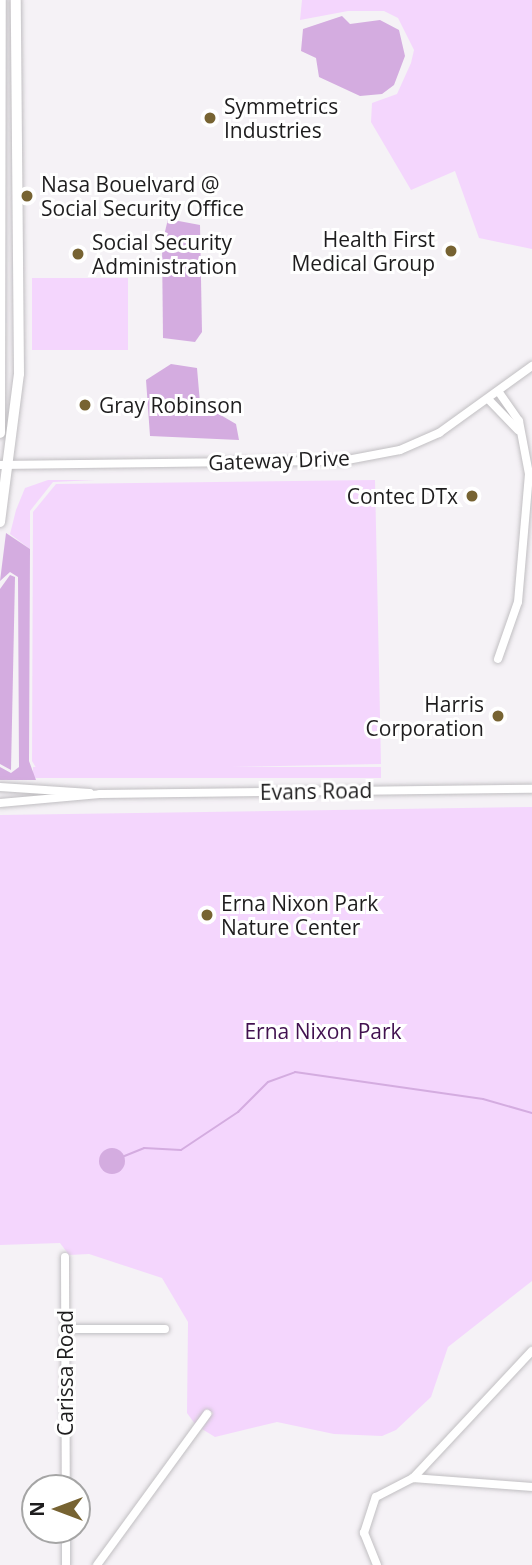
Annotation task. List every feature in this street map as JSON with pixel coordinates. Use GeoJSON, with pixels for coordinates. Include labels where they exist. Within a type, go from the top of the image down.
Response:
{"type":"FeatureCollection","features":[{"type":"Feature","properties":{"kind":"main road"},"geometry":{"type":"LineString","coordinates":[[0,433],[1,0]]}},
{"type":"Feature","properties":{"kind":"main road"},"geometry":{"type":"LineString","coordinates":[[0,522],[19,374],[16,0]]}},
{"type":"Feature","properties":{"kind":"main road"},"geometry":{"type":"LineString","coordinates":[[2,137],[17,137]]}},
{"type":"Feature","properties":{"kind":"street","name":"Gateway Drive"},"geometry":{"type":"LineString","coordinates":[[6,465],[342,461],[410,446],[489,400],[532,366]]}},
{"type":"Feature","properties":{"kind":"street"},"geometry":{"type":"LineString","coordinates":[[498,659],[518,603],[529,474],[518,430],[499,392]]}},
{"type":"Feature","properties":{"kind":"street"},"geometry":{"type":"LineString","coordinates":[[489,400],[518,430]]}},
{"type":"Feature","properties":{"kind":"street","name":"Evans Road"},"geometry":{"type":"LineString","coordinates":[[0,787],[100,794]]}},
{"type":"Feature","properties":{"kind":"street","name":"Evans Road"},"geometry":{"type":"LineString","coordinates":[[0,803],[100,794],[532,789]]}},
{"type":"Feature","properties":{"kind":"street","name":"Carissa Road"},"geometry":{"type":"LineString","coordinates":[[65,1257],[66,1474]]}},
{"type":"Feature","properties":{"kind":"street"},"geometry":{"type":"LineString","coordinates":[[65,1329],[165,1329]]}},
{"type":"Feature","properties":{"kind":"street"},"geometry":{"type":"LineString","coordinates":[[377,1565],[364,1532],[365,1514],[376,1497],[413,1478],[532,1351]]}},
{"type":"Feature","properties":{"kind":"street"},"geometry":{"type":"LineString","coordinates":[[97,1565],[207,1414]]}},
{"type":"Feature","properties":{"kind":"street"},"geometry":{"type":"LineString","coordinates":[[413,1478],[532,1487]]}},
{"type":"Feature","properties":{"kind":"street"},"geometry":{"type":"LineString","coordinates":[[66,1544],[66,1565]]}},
{"type":"Feature","properties":{"kind":"green space"},"geometry":{"type":"Polygon","coordinates":[[[302,0],[532,0],[532,249],[479,238],[455,171],[411,190],[371,122],[372,103],[397,94],[411,63],[414,50],[398,18],[384,11],[348,11],[300,20],[302,0]]]}},
{"type":"Feature","properties":{"kind":"green space"},"geometry":{"type":"Polygon","coordinates":[[[32,278],[128,278],[128,350],[32,350],[32,278]]]}},
{"type":"Feature","properties":{"kind":"green space"},"geometry":{"type":"Polygon","coordinates":[[[48,480],[95,480],[53,482],[30,511],[30,549],[10,534],[16,510],[25,488],[48,480]]]}},
{"type":"Feature","properties":{"kind":"green space"},"geometry":{"type":"Polygon","coordinates":[[[375,480],[381,764],[38,771],[32,761],[33,512],[56,484],[375,480]]]}},
{"type":"Feature","properties":{"kind":"green space"},"geometry":{"type":"Polygon","coordinates":[[[33,767],[381,767],[381,778],[33,778],[33,767]]]}},
{"type":"Feature","properties":{"kind":"green space","name":"Erna Nixon Park"},"geometry":{"type":"Polygon","coordinates":[[[532,807],[532,1281],[448,1347],[431,1397],[396,1430],[382,1436],[334,1434],[277,1422],[215,1437],[202,1429],[213,1413],[206,1409],[195,1424],[187,1413],[188,1322],[162,1278],[89,1254],[69,1255],[60,1243],[0,1245],[0,815],[532,807]]]}},
{"type":"Feature","properties":{"kind":"shaded area"},"geometry":{"type":"Polygon","coordinates":[[[342,16],[350,24],[380,20],[399,30],[405,56],[394,85],[382,94],[360,96],[319,77],[316,58],[301,51],[303,29],[342,16]]]}},
{"type":"Feature","properties":{"kind":"shaded area"},"geometry":{"type":"Polygon","coordinates":[[[168,219],[200,225],[202,332],[195,342],[163,338],[162,244],[168,219]]]}},
{"type":"Feature","properties":{"kind":"shaded area"},"geometry":{"type":"Polygon","coordinates":[[[171,364],[197,368],[200,403],[236,424],[239,440],[150,436],[146,380],[171,364]]]}},
{"type":"Feature","properties":{"kind":"shaded area"},"geometry":{"type":"Polygon","coordinates":[[[6,533],[30,549],[29,761],[36,780],[0,780],[0,767],[11,773],[19,767],[18,577],[10,572],[0,581],[6,533]]]}},
{"type":"Feature","properties":{"kind":"shaded area"},"geometry":{"type":"Polygon","coordinates":[[[10,575],[15,577],[11,770],[0,764],[0,589],[10,575]]]}},
{"type":"Feature","properties":{"kind":"shaded area"},"geometry":{"type":"Polygon","coordinates":[[[112,1148],[121,1152],[125,1161],[121,1170],[112,1174],[103,1170],[99,1161],[103,1152],[112,1148]]]}},
{"type":"Feature","properties":{"kind":"waterway"},"geometry":{"type":"LineString","coordinates":[[122,1157],[144,1148],[181,1150],[238,1112],[268,1082],[295,1072],[483,1099],[532,1113]]}},
{"type":"Feature","properties":{"kind":"place","name":"Symmetrics Industries"},"geometry":{"type":"Point","coordinates":[210,118]}},
{"type":"Feature","properties":{"kind":"place","name":"Nasa Bouelvard @ Social Security Office"},"geometry":{"type":"Point","coordinates":[27,196]}},
{"type":"Feature","properties":{"kind":"place","name":"Health First Medical Group"},"geometry":{"type":"Point","coordinates":[451,251]}},
{"type":"Feature","properties":{"kind":"place","name":"Social Security Administration"},"geometry":{"type":"Point","coordinates":[78,254]}},
{"type":"Feature","properties":{"kind":"place","name":"Gray Robinson"},"geometry":{"type":"Point","coordinates":[85,405]}},
{"type":"Feature","properties":{"kind":"place","name":"Contec DTx"},"geometry":{"type":"Point","coordinates":[472,496]}},
{"type":"Feature","properties":{"kind":"place","name":"Harris Corporation"},"geometry":{"type":"Point","coordinates":[498,716]}},
{"type":"Feature","properties":{"kind":"place","name":"Erna Nixon Park Nature Center"},"geometry":{"type":"Point","coordinates":[207,915]}}]}
